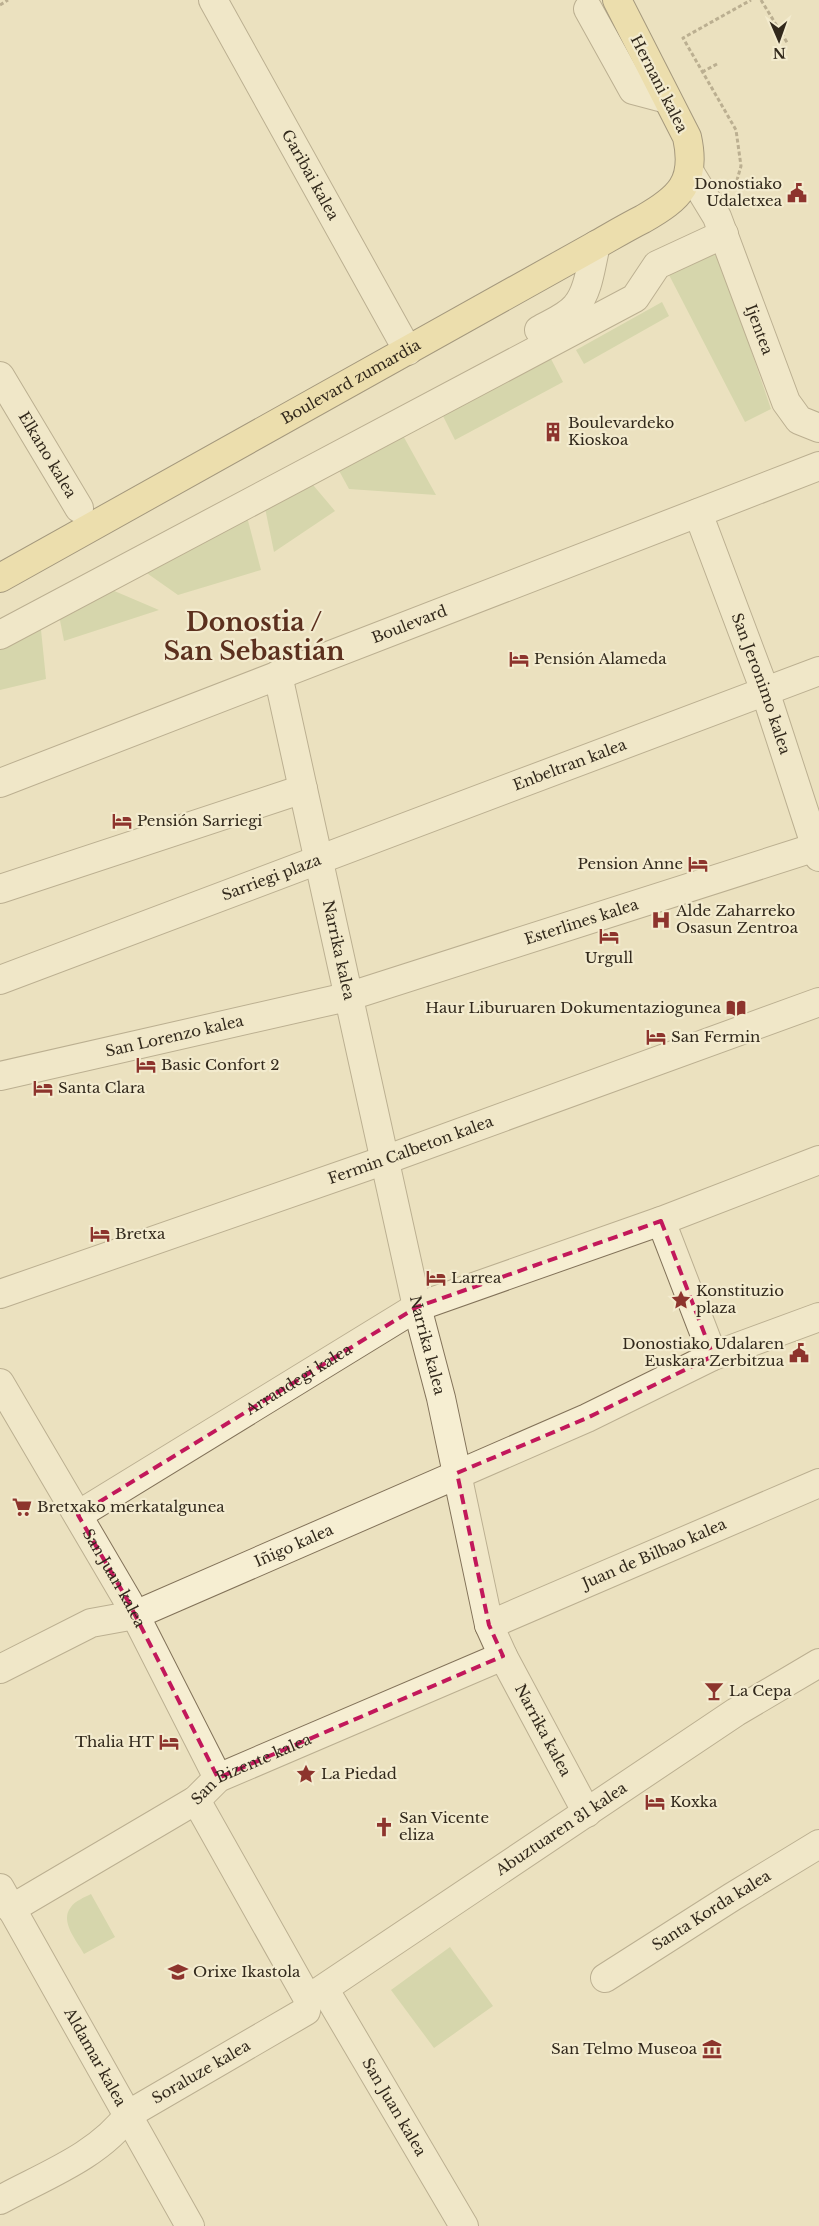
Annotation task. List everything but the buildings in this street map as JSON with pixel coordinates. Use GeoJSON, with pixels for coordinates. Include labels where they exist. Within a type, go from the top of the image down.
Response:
{"type":"FeatureCollection","features":[{"type":"Feature","properties":{"kind":"main road","name":"Hernani kalea"},"geometry":{"type":"LineString","coordinates":[[617,0],[687,137],[691,160],[690,171]]}},
{"type":"Feature","properties":{"kind":"main road","name":"Boulevard zumardia"},"geometry":{"type":"LineString","coordinates":[[0,578],[669,204],[682,189],[690,171]]}},
{"type":"Feature","properties":{"kind":"street","name":"Garibai kalea"},"geometry":{"type":"LineString","coordinates":[[213,0],[408,351]]}},
{"type":"Feature","properties":{"kind":"street"},"geometry":{"type":"LineString","coordinates":[[588,9],[633,90],[667,99]]}},
{"type":"Feature","properties":{"kind":"street","name":"Ijentea"},"geometry":{"type":"LineString","coordinates":[[690,171],[721,226],[786,402],[799,420],[819,428]]}},
{"type":"Feature","properties":{"kind":"street"},"geometry":{"type":"LineString","coordinates":[[0,635],[635,298],[657,265],[721,226]]}},
{"type":"Feature","properties":{"kind":"street"},"geometry":{"type":"LineString","coordinates":[[414,400],[564,316],[576,306],[583,293],[596,245]]}},
{"type":"Feature","properties":{"kind":"street","name":"Elkano kalea"},"geometry":{"type":"LineString","coordinates":[[0,376],[79,508]]}},
{"type":"Feature","properties":{"kind":"street","name":"Boulevard"},"geometry":{"type":"LineString","coordinates":[[0,783],[819,466]]}},
{"type":"Feature","properties":{"kind":"street","name":"San Jeronimo kalea"},"geometry":{"type":"LineString","coordinates":[[698,513],[765,691],[817,852]]}},
{"type":"Feature","properties":{"kind":"street","name":"Enbeltran kalea"},"geometry":{"type":"LineString","coordinates":[[318,858],[819,671]]}},
{"type":"Feature","properties":{"kind":"street"},"geometry":{"type":"LineString","coordinates":[[0,889],[303,789],[278,675]]}},
{"type":"Feature","properties":{"kind":"street","name":"Sarriegi plaza"},"geometry":{"type":"LineString","coordinates":[[0,980],[318,858],[303,789]]}},
{"type":"Feature","properties":{"kind":"street","name":"Esterlines kalea"},"geometry":{"type":"LineString","coordinates":[[348,997],[817,852]]}},
{"type":"Feature","properties":{"kind":"street","name":"Narrika kalea"},"geometry":{"type":"LineString","coordinates":[[318,858],[418,1307],[441,1398],[489,1625],[503,1656],[587,1813]]}},
{"type":"Feature","properties":{"kind":"street","name":"San Lorenzo kalea"},"geometry":{"type":"LineString","coordinates":[[0,1076],[348,997]]}},
{"type":"Feature","properties":{"kind":"street","name":"Fermin Calbeton kalea"},"geometry":{"type":"LineString","coordinates":[[0,1294],[385,1160],[819,1002]]}},
{"type":"Feature","properties":{"kind":"street"},"geometry":{"type":"LineString","coordinates":[[819,1160],[661,1221],[713,1356],[819,1317]]}},
{"type":"Feature","properties":{"kind":"street","name":"Arrandegi kalea"},"geometry":{"type":"LineString","coordinates":[[78,1515],[418,1307],[661,1221]]}},
{"type":"Feature","properties":{"kind":"street","name":"Iñigo kalea"},"geometry":{"type":"LineString","coordinates":[[0,1669],[90,1623],[135,1615],[457,1473],[587,1418],[713,1356]]}},
{"type":"Feature","properties":{"kind":"street","name":"San Juan kalea"},"geometry":{"type":"LineString","coordinates":[[0,1383],[135,1615],[218,1778]]}},
{"type":"Feature","properties":{"kind":"street","name":"Juan de Bilbao kalea"},"geometry":{"type":"LineString","coordinates":[[489,1625],[819,1483]]}},
{"type":"Feature","properties":{"kind":"street","name":"San Bizente kalea"},"geometry":{"type":"LineString","coordinates":[[6,1899],[196,1800],[218,1778],[503,1656]]}},
{"type":"Feature","properties":{"kind":"street","name":"Abuztuaren 31 kalea"},"geometry":{"type":"LineString","coordinates":[[313,2000],[736,1712],[819,1663]]}},
{"type":"Feature","properties":{"kind":"street","name":"San Juan kalea"},"geometry":{"type":"LineString","coordinates":[[196,1800],[313,2000],[464,2226]]}},
{"type":"Feature","properties":{"kind":"street","name":"Santa Korda kalea"},"geometry":{"type":"LineString","coordinates":[[605,1978],[819,1844]]}},
{"type":"Feature","properties":{"kind":"street","name":"Aldamar kalea"},"geometry":{"type":"LineString","coordinates":[[6,1899],[129,2114],[190,2226]]}},
{"type":"Feature","properties":{"kind":"street","name":"Soraluze kalea"},"geometry":{"type":"LineString","coordinates":[[0,2200],[96,2148],[119,2128],[129,2114],[313,2000]]}},
{"type":"Feature","properties":{"kind":"path"},"geometry":{"type":"LineString","coordinates":[[0,5],[8,0]]}},
{"type":"Feature","properties":{"kind":"path"},"geometry":{"type":"LineString","coordinates":[[721,226],[741,166],[736,130],[683,38],[751,0]]}},
{"type":"Feature","properties":{"kind":"path"},"geometry":{"type":"LineString","coordinates":[[761,0],[788,44]]}},
{"type":"Feature","properties":{"kind":"path"},"geometry":{"type":"LineString","coordinates":[[702,72],[718,62]]}},
{"type":"Feature","properties":{"kind":"highlighted area"},"geometry":{"type":"Polygon","coordinates":[[[661,1221],[713,1356],[587,1418],[457,1473],[489,1625],[503,1656],[218,1778],[128,1601],[78,1515],[417,1307],[661,1221]]]}},
{"type":"Feature","properties":{"kind":"green space"},"geometry":{"type":"Polygon","coordinates":[[[716,247],[771,409],[745,422],[668,273],[716,247]]]}},
{"type":"Feature","properties":{"kind":"green space"},"geometry":{"type":"Polygon","coordinates":[[[662,302],[669,316],[584,364],[576,350],[662,302]]]}},
{"type":"Feature","properties":{"kind":"green space"},"geometry":{"type":"Polygon","coordinates":[[[550,357],[563,382],[455,440],[442,414],[550,357]]]}},
{"type":"Feature","properties":{"kind":"green space"},"geometry":{"type":"Polygon","coordinates":[[[401,432],[436,495],[349,489],[337,467],[401,432]]]}},
{"type":"Feature","properties":{"kind":"green space"},"geometry":{"type":"Polygon","coordinates":[[[308,479],[335,511],[274,552],[264,503],[308,479]]]}},
{"type":"Feature","properties":{"kind":"green space"},"geometry":{"type":"Polygon","coordinates":[[[246,513],[261,570],[178,595],[141,569],[246,513]]]}},
{"type":"Feature","properties":{"kind":"green space"},"geometry":{"type":"Polygon","coordinates":[[[105,587],[159,610],[64,641],[58,610],[105,587]]]}},
{"type":"Feature","properties":{"kind":"green space"},"geometry":{"type":"Polygon","coordinates":[[[40,620],[46,679],[0,690],[0,643],[40,620]]]}},
{"type":"Feature","properties":{"kind":"green space"},"geometry":{"type":"Polygon","coordinates":[[[91,1894],[115,1937],[84,1954],[70,1931],[67,1918],[73,1905],[91,1894]]]}},
{"type":"Feature","properties":{"kind":"green space"},"geometry":{"type":"Polygon","coordinates":[[[450,1947],[493,2006],[434,2048],[391,1990],[450,1947]]]}},
{"type":"Feature","properties":{"kind":"place","name":"Donostiako Udaletxea"},"geometry":{"type":"Point","coordinates":[797,193]}},
{"type":"Feature","properties":{"kind":"place","name":"Boulevardeko Kioskoa"},"geometry":{"type":"Point","coordinates":[553,432]}},
{"type":"Feature","properties":{"kind":"place","name":"Pensión Alameda"},"geometry":{"type":"Point","coordinates":[519,659]}},
{"type":"Feature","properties":{"kind":"place","name":"Pensión Sarriegi"},"geometry":{"type":"Point","coordinates":[122,821]}},
{"type":"Feature","properties":{"kind":"place","name":"Pension Anne"},"geometry":{"type":"Point","coordinates":[698,864]}},
{"type":"Feature","properties":{"kind":"place","name":"Alde Zaharreko Osasun Zentroa"},"geometry":{"type":"Point","coordinates":[661,920]}},
{"type":"Feature","properties":{"kind":"place","name":"Urgull"},"geometry":{"type":"Point","coordinates":[609,936]}},
{"type":"Feature","properties":{"kind":"place","name":"Haur Liburuaren Dokumentaziogunea"},"geometry":{"type":"Point","coordinates":[736,1008]}},
{"type":"Feature","properties":{"kind":"place","name":"San Fermin"},"geometry":{"type":"Point","coordinates":[656,1037]}},
{"type":"Feature","properties":{"kind":"place","name":"Basic Confort 2"},"geometry":{"type":"Point","coordinates":[146,1065]}},
{"type":"Feature","properties":{"kind":"place","name":"Santa Clara"},"geometry":{"type":"Point","coordinates":[43,1088]}},
{"type":"Feature","properties":{"kind":"place","name":"Bretxa"},"geometry":{"type":"Point","coordinates":[100,1234]}},
{"type":"Feature","properties":{"kind":"place","name":"Larrea"},"geometry":{"type":"Point","coordinates":[436,1278]}},
{"type":"Feature","properties":{"kind":"place","name":"Konstituzio plaza"},"geometry":{"type":"Point","coordinates":[681,1300]}},
{"type":"Feature","properties":{"kind":"place","name":"Donostiako Udalaren Euskara Zerbitzua"},"geometry":{"type":"Point","coordinates":[799,1353]}},
{"type":"Feature","properties":{"kind":"place","name":"Bretxako merkatalgunea"},"geometry":{"type":"Point","coordinates":[22,1507]}},
{"type":"Feature","properties":{"kind":"place","name":"La Cepa"},"geometry":{"type":"Point","coordinates":[714,1691]}},
{"type":"Feature","properties":{"kind":"place","name":"Thalia HT"},"geometry":{"type":"Point","coordinates":[169,1742]}},
{"type":"Feature","properties":{"kind":"place","name":"La Piedad"},"geometry":{"type":"Point","coordinates":[306,1774]}},
{"type":"Feature","properties":{"kind":"place","name":"Koxka"},"geometry":{"type":"Point","coordinates":[655,1802]}},
{"type":"Feature","properties":{"kind":"place","name":"San Vicente eliza"},"geometry":{"type":"Point","coordinates":[384,1827]}},
{"type":"Feature","properties":{"kind":"place","name":"Orixe Ikastola"},"geometry":{"type":"Point","coordinates":[178,1972]}},
{"type":"Feature","properties":{"kind":"place","name":"San Telmo Museoa"},"geometry":{"type":"Point","coordinates":[712,2049]}},
{"type":"Feature","properties":{"kind":"district","name":"Donostia / San Sebastián"},"geometry":{"type":"Point","coordinates":[254,636]}}]}
